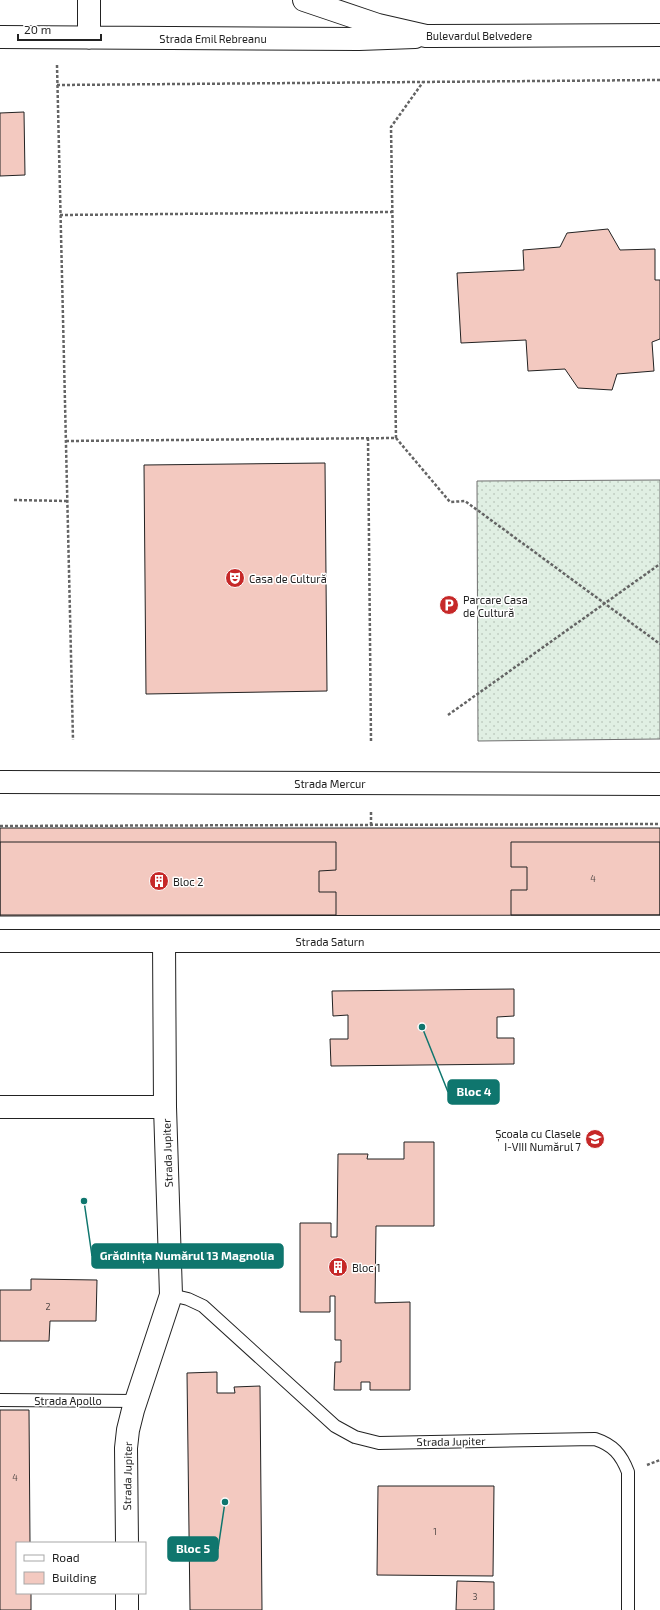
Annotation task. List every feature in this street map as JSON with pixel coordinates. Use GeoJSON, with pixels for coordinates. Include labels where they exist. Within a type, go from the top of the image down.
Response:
{"type":"FeatureCollection","features":[{"type":"Feature","properties":{"kind":"street"},"geometry":{"type":"LineString","coordinates":[[89,0],[89,38]]}},
{"type":"Feature","properties":{"kind":"street","name":"Bulevardul Belvedere"},"geometry":{"type":"LineString","coordinates":[[304,0],[378,25],[426,36],[660,35]]}},
{"type":"Feature","properties":{"kind":"street","name":"Strada Emil Rebreanu"},"geometry":{"type":"LineString","coordinates":[[0,38],[359,39],[426,36]]}},
{"type":"Feature","properties":{"kind":"street","name":"Strada Mercur"},"geometry":{"type":"LineString","coordinates":[[0,782],[660,784]]}},
{"type":"Feature","properties":{"kind":"street","name":"Strada Saturn"},"geometry":{"type":"LineString","coordinates":[[0,941],[660,941]]}},
{"type":"Feature","properties":{"kind":"street","name":"Strada Jupiter"},"geometry":{"type":"LineString","coordinates":[[127,1542],[126,1448],[128,1430],[136,1400],[171,1295],[165,1107],[164,941]]}},
{"type":"Feature","properties":{"kind":"street","name":"Strada Jupiter"},"geometry":{"type":"LineString","coordinates":[[0,1107],[165,1107]]}},
{"type":"Feature","properties":{"kind":"street"},"geometry":{"type":"LineString","coordinates":[[127,1594],[127,1610]]}},
{"type":"Feature","properties":{"kind":"lane","name":"Strada Jupiter"},"geometry":{"type":"LineString","coordinates":[[171,1295],[188,1299],[203,1306],[335,1426],[355,1437],[379,1443],[595,1439],[606,1442],[623,1459],[628,1472],[628,1610]]}},
{"type":"Feature","properties":{"kind":"lane","name":"Strada Apollo"},"geometry":{"type":"LineString","coordinates":[[0,1400],[136,1400]]}},
{"type":"Feature","properties":{"kind":"path"},"geometry":{"type":"LineString","coordinates":[[57,65],[73,740]]}},
{"type":"Feature","properties":{"kind":"path"},"geometry":{"type":"LineString","coordinates":[[57,85],[660,80]]}},
{"type":"Feature","properties":{"kind":"path"},"geometry":{"type":"LineString","coordinates":[[423,82],[391,127],[396,438],[450,502],[466,501],[660,644]]}},
{"type":"Feature","properties":{"kind":"path"},"geometry":{"type":"LineString","coordinates":[[60,215],[392,212]]}},
{"type":"Feature","properties":{"kind":"path"},"geometry":{"type":"LineString","coordinates":[[368,438],[370,741]]}},
{"type":"Feature","properties":{"kind":"path"},"geometry":{"type":"LineString","coordinates":[[66,441],[396,438]]}},
{"type":"Feature","properties":{"kind":"path"},"geometry":{"type":"LineString","coordinates":[[14,500],[67,501]]}},
{"type":"Feature","properties":{"kind":"path"},"geometry":{"type":"LineString","coordinates":[[448,715],[660,564]]}},
{"type":"Feature","properties":{"kind":"path"},"geometry":{"type":"LineString","coordinates":[[370,812],[371,825]]}},
{"type":"Feature","properties":{"kind":"path"},"geometry":{"type":"LineString","coordinates":[[0,826],[660,824]]}},
{"type":"Feature","properties":{"kind":"green space"},"geometry":{"type":"Polygon","coordinates":[[[660,480],[660,739],[478,741],[477,481],[660,480]]]}},
{"type":"Feature","properties":{"kind":"building"},"geometry":{"type":"Polygon","coordinates":[[[24,112],[25,175],[0,176],[0,113],[24,112]]]}},
{"type":"Feature","properties":{"kind":"building"},"geometry":{"type":"Polygon","coordinates":[[[608,229],[620,250],[655,249],[655,280],[660,280],[660,339],[652,342],[654,371],[617,374],[612,390],[578,388],[565,369],[528,371],[526,340],[461,343],[457,273],[524,270],[523,250],[560,247],[567,233],[608,229]]]}},
{"type":"Feature","properties":{"kind":"building","name":"Casa de Cultură"},"geometry":{"type":"Polygon","coordinates":[[[325,463],[327,691],[146,694],[144,465],[325,463]]]}},
{"type":"Feature","properties":{"kind":"building"},"geometry":{"type":"Polygon","coordinates":[[[0,828],[660,828],[660,915],[0,916],[0,828]]]}},
{"type":"Feature","properties":{"kind":"building","name":"Bloc 2"},"geometry":{"type":"Polygon","coordinates":[[[0,842],[336,842],[336,870],[319,871],[319,892],[336,892],[336,915],[0,915],[0,842]]]}},
{"type":"Feature","properties":{"kind":"building"},"geometry":{"type":"Polygon","coordinates":[[[511,842],[660,842],[660,915],[511,915],[511,890],[527,890],[527,867],[511,867],[511,842]]]}},
{"type":"Feature","properties":{"kind":"building"},"geometry":{"type":"Polygon","coordinates":[[[514,989],[514,1016],[497,1017],[497,1038],[514,1038],[514,1064],[331,1066],[330,1039],[348,1039],[348,1015],[333,1016],[332,991],[514,989]]]}},
{"type":"Feature","properties":{"kind":"building","name":"Bloc 1"},"geometry":{"type":"Polygon","coordinates":[[[404,1142],[434,1142],[434,1226],[376,1226],[375,1303],[410,1302],[410,1390],[370,1390],[370,1382],[361,1382],[361,1390],[334,1390],[335,1362],[341,1362],[341,1340],[335,1340],[335,1296],[330,1296],[330,1312],[300,1312],[300,1223],[331,1223],[331,1237],[337,1237],[338,1154],[368,1154],[367,1159],[404,1159],[404,1142]]]}},
{"type":"Feature","properties":{"kind":"building"},"geometry":{"type":"Polygon","coordinates":[[[31,1279],[97,1280],[96,1321],[50,1321],[49,1341],[0,1341],[0,1290],[31,1290],[31,1279]]]}},
{"type":"Feature","properties":{"kind":"building"},"geometry":{"type":"Polygon","coordinates":[[[217,1372],[217,1393],[235,1393],[234,1387],[260,1386],[262,1610],[190,1610],[187,1373],[217,1372]]]}},
{"type":"Feature","properties":{"kind":"building"},"geometry":{"type":"Polygon","coordinates":[[[0,1410],[29,1410],[30,1542],[16,1542],[16,1594],[31,1594],[31,1610],[0,1610],[0,1410]]]}},
{"type":"Feature","properties":{"kind":"building"},"geometry":{"type":"Polygon","coordinates":[[[378,1486],[494,1486],[493,1576],[377,1575],[378,1486]]]}},
{"type":"Feature","properties":{"kind":"building"},"geometry":{"type":"Polygon","coordinates":[[[457,1581],[494,1582],[494,1610],[456,1610],[457,1581]]]}},
{"type":"Feature","properties":{"kind":"place","name":"Casa de Cultură"},"geometry":{"type":"Point","coordinates":[235,578]}},
{"type":"Feature","properties":{"kind":"place","name":"Parcare Casa de Cultură"},"geometry":{"type":"Point","coordinates":[449,605]}},
{"type":"Feature","properties":{"kind":"place","name":"Bloc 2"},"geometry":{"type":"Point","coordinates":[159,881]}},
{"type":"Feature","properties":{"kind":"place","name":"Bloc 4"},"geometry":{"type":"Point","coordinates":[422,1027]}},
{"type":"Feature","properties":{"kind":"place","name":"Școala cu Clasele I-VIII Numărul 7"},"geometry":{"type":"Point","coordinates":[595,1139]}},
{"type":"Feature","properties":{"kind":"place","name":"Grădinița Numărul 13 Magnolia"},"geometry":{"type":"Point","coordinates":[84,1201]}},
{"type":"Feature","properties":{"kind":"place","name":"Bloc 1"},"geometry":{"type":"Point","coordinates":[338,1267]}},
{"type":"Feature","properties":{"kind":"place","name":"Bloc 5"},"geometry":{"type":"Point","coordinates":[225,1502]}}]}
